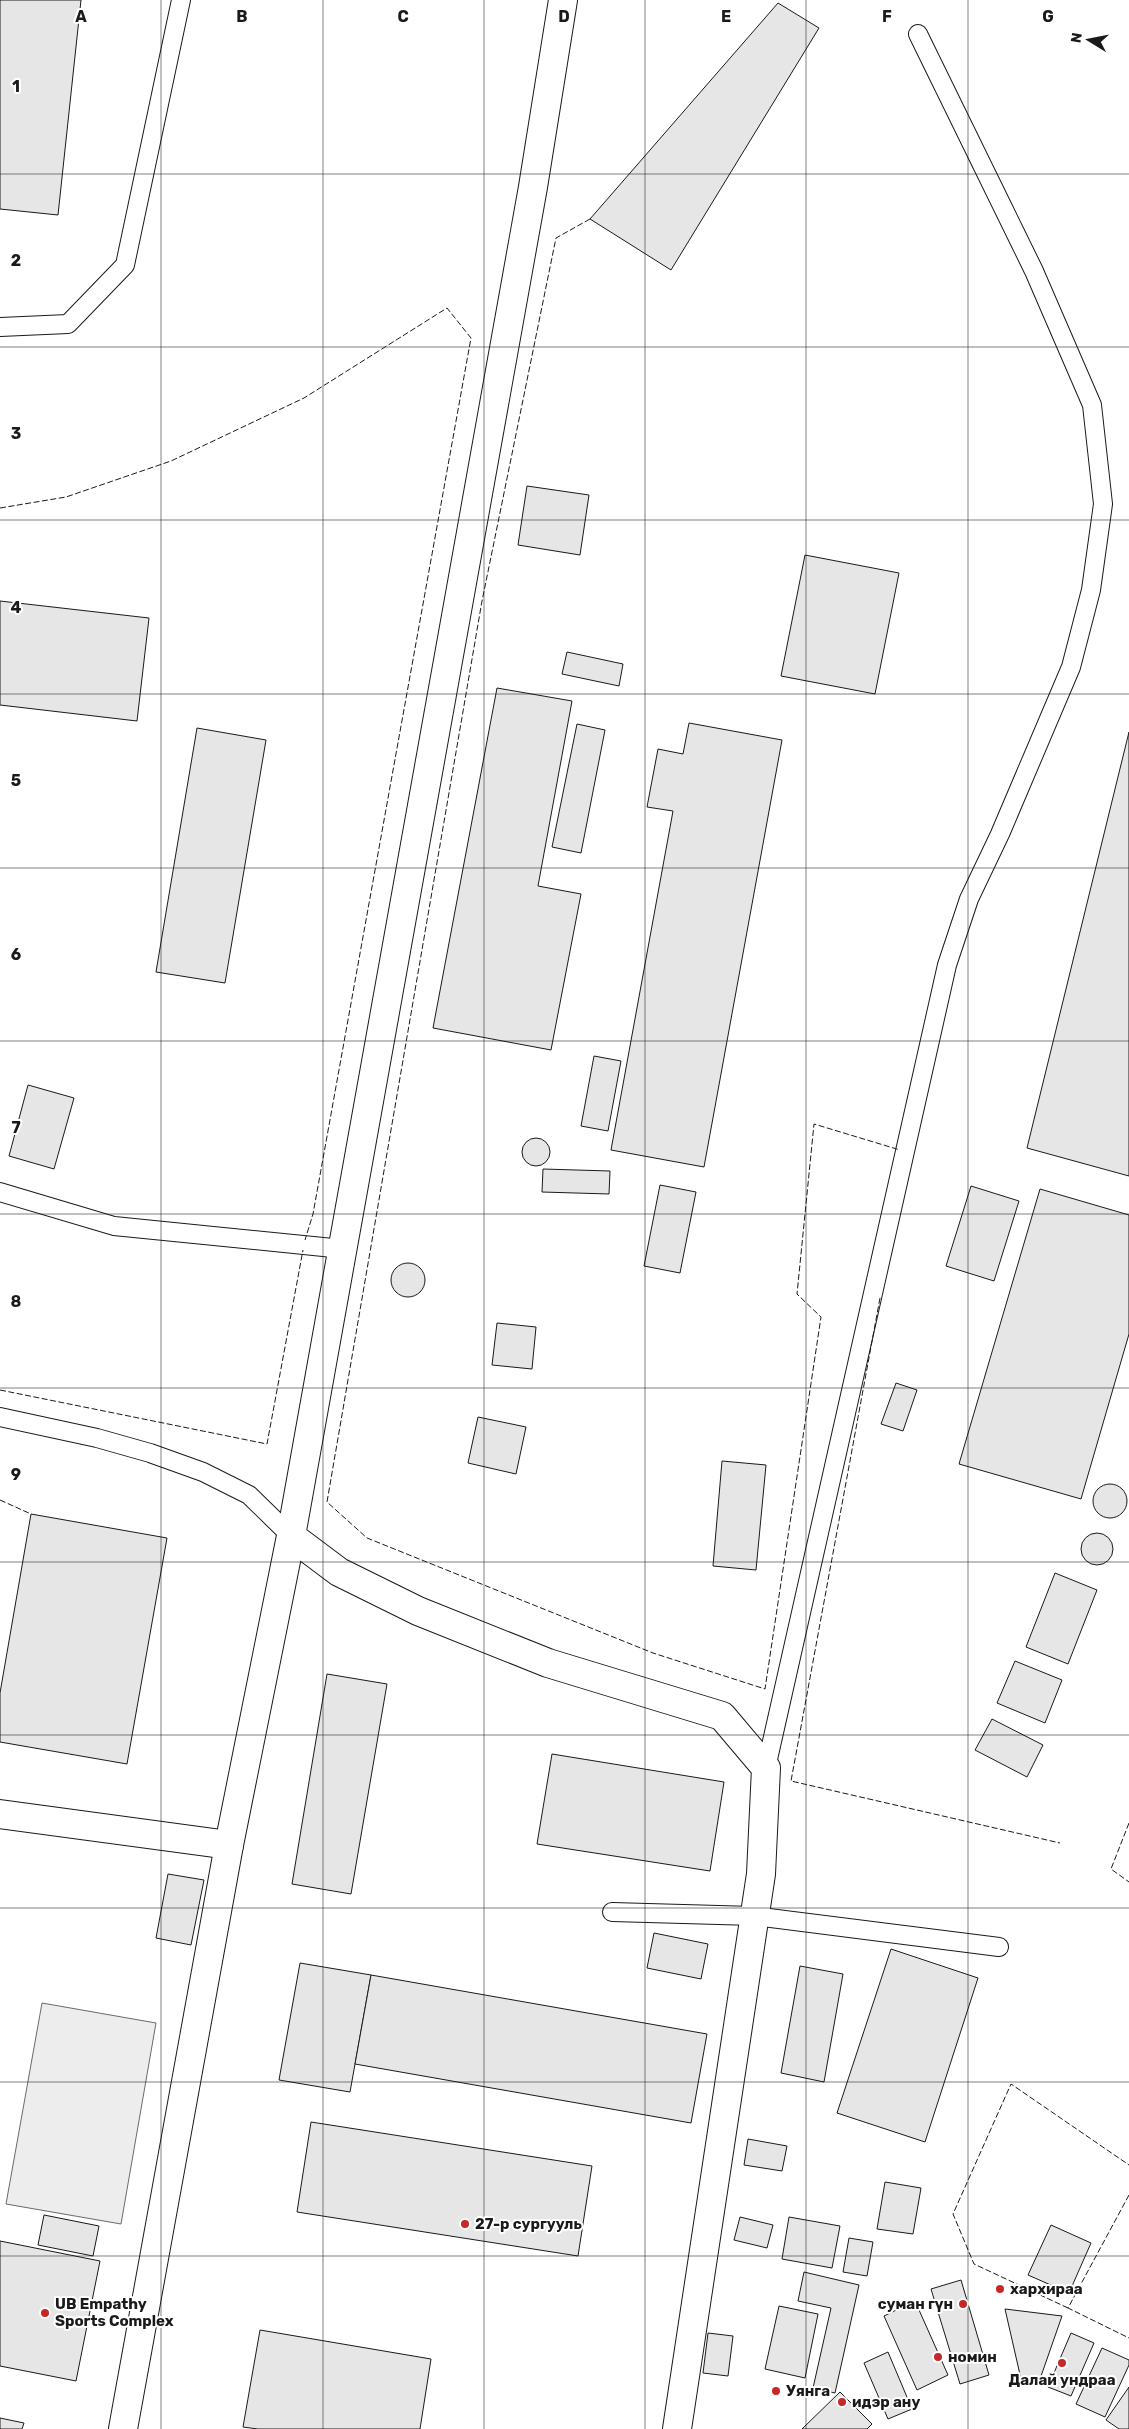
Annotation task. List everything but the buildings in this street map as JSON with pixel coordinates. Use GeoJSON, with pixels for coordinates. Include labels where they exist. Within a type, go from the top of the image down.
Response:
{"type":"FeatureCollection","features":[{"type":"Feature","properties":{"kind":"street"},"geometry":{"type":"LineString","coordinates":[[123,2429],[229,1846],[291,1536],[343,1250],[537,161],[563,0]]}},
{"type":"Feature","properties":{"kind":"street"},"geometry":{"type":"LineString","coordinates":[[291,1536],[340,1572],[418,1611],[548,1663],[722,1716],[766,1768],[760,1874],[677,2429]]}},
{"type":"Feature","properties":{"kind":"street"},"geometry":{"type":"LineString","coordinates":[[0,1814],[229,1846]]}},
{"type":"Feature","properties":{"kind":"lane"},"geometry":{"type":"LineString","coordinates":[[0,327],[68,324],[125,265],[181,0]]}},
{"type":"Feature","properties":{"kind":"lane"},"geometry":{"type":"LineString","coordinates":[[766,1768],[948,965],[969,898],[1000,834],[1071,667],[1091,590],[1103,504],[1092,405],[1034,271],[918,34]]}},
{"type":"Feature","properties":{"kind":"lane"},"geometry":{"type":"LineString","coordinates":[[0,1192],[114,1226],[343,1250]]}},
{"type":"Feature","properties":{"kind":"lane"},"geometry":{"type":"LineString","coordinates":[[0,1417],[97,1438],[150,1453],[204,1472],[249,1495],[291,1536]]}},
{"type":"Feature","properties":{"kind":"lane"},"geometry":{"type":"LineString","coordinates":[[612,1912],[754,1916],[999,1947]]}},
{"type":"Feature","properties":{"kind":"shaded area"},"geometry":{"type":"Polygon","coordinates":[[[42,2003],[156,2023],[121,2224],[6,2204],[42,2003]]]}},
{"type":"Feature","properties":{"kind":"fence"},"geometry":{"type":"LineString","coordinates":[[590,219],[556,238],[482,601],[327,1502],[367,1538],[653,1653],[765,1689],[821,1317],[797,1294],[814,1124],[900,1150]]}},
{"type":"Feature","properties":{"kind":"fence"},"geometry":{"type":"LineString","coordinates":[[0,508],[66,497],[171,461],[304,398],[447,308],[471,338],[313,1214],[305,1240]]}},
{"type":"Feature","properties":{"kind":"fence"},"geometry":{"type":"LineString","coordinates":[[0,1390],[267,1444],[303,1250]]}},
{"type":"Feature","properties":{"kind":"fence"},"geometry":{"type":"LineString","coordinates":[[880,1298],[791,1781],[1060,1843]]}},
{"type":"Feature","properties":{"kind":"fence"},"geometry":{"type":"LineString","coordinates":[[0,1500],[31,1514]]}},
{"type":"Feature","properties":{"kind":"fence"},"geometry":{"type":"LineString","coordinates":[[1129,1823],[1111,1869],[1129,1882]]}},
{"type":"Feature","properties":{"kind":"fence"},"geometry":{"type":"LineString","coordinates":[[1068,2308],[974,2264],[953,2214],[1011,2084],[1129,2165]]}},
{"type":"Feature","properties":{"kind":"fence"},"geometry":{"type":"LineString","coordinates":[[1129,2195],[1068,2308],[1129,2338]]}},
{"type":"Feature","properties":{"kind":"place","name":"27-р сургууль"},"geometry":{"type":"Point","coordinates":[465,2224]}},
{"type":"Feature","properties":{"kind":"place","name":"хархираа"},"geometry":{"type":"Point","coordinates":[1000,2289]}},
{"type":"Feature","properties":{"kind":"place","name":"суман гүн"},"geometry":{"type":"Point","coordinates":[963,2304]}},
{"type":"Feature","properties":{"kind":"place","name":"UB Empathy Sports Complex"},"geometry":{"type":"Point","coordinates":[45,2313]}},
{"type":"Feature","properties":{"kind":"place","name":"номин"},"geometry":{"type":"Point","coordinates":[938,2357]}},
{"type":"Feature","properties":{"kind":"place","name":"Далай ундраа"},"geometry":{"type":"Point","coordinates":[1062,2363]}},
{"type":"Feature","properties":{"kind":"place","name":"Уянга"},"geometry":{"type":"Point","coordinates":[776,2391]}},
{"type":"Feature","properties":{"kind":"place","name":"идэр ану"},"geometry":{"type":"Point","coordinates":[842,2402]}}]}
